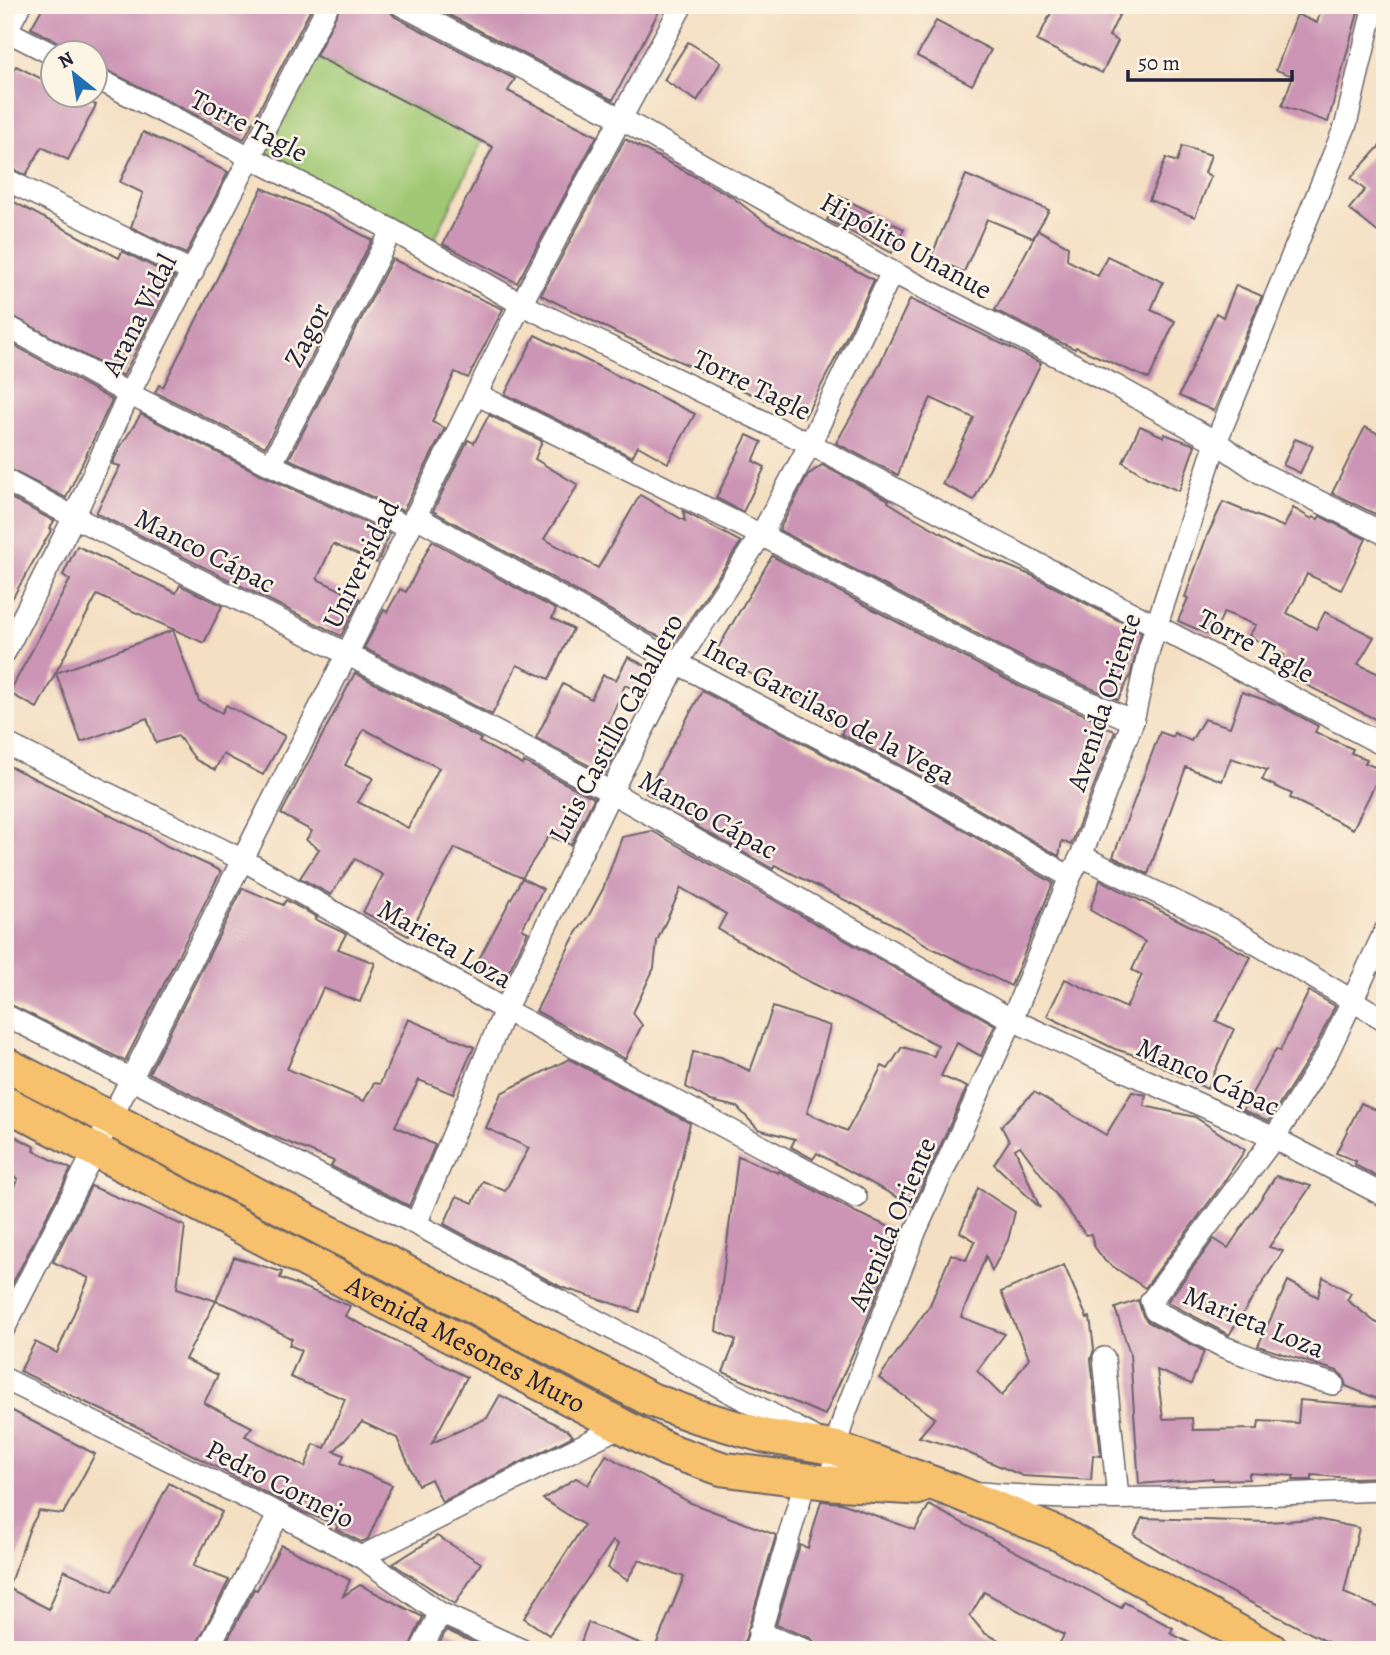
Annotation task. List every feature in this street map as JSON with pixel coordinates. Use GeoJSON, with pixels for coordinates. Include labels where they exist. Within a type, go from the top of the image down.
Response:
{"type":"FeatureCollection","features":[{"type":"Feature","properties":{"kind":"highway"},"geometry":{"type":"LineString","coordinates":[[5,1064],[652,1400],[765,1436],[835,1448],[954,1491],[1061,1535],[1259,1647]]}},
{"type":"Feature","properties":{"kind":"highway","name":"Avenida Mesones Muro"},"geometry":{"type":"LineString","coordinates":[[5,1103],[667,1450],[723,1469],[818,1481],[954,1491]]}},
{"type":"Feature","properties":{"kind":"street"},"geometry":{"type":"LineString","coordinates":[[20,5],[6,32],[38,47]]}},
{"type":"Feature","properties":{"kind":"street","name":"Arana Vidal"},"geometry":{"type":"LineString","coordinates":[[5,652],[74,517],[129,394],[328,5]]}},
{"type":"Feature","properties":{"kind":"street","name":"Hipólito Unanue"},"geometry":{"type":"LineString","coordinates":[[401,5],[620,118],[892,272],[1114,385],[1216,442],[1261,473],[1385,534]]}},
{"type":"Feature","properties":{"kind":"street","name":"Universidad"},"geometry":{"type":"LineString","coordinates":[[5,1327],[347,654],[521,304],[682,5]]}},
{"type":"Feature","properties":{"kind":"street","name":"Avenida Oriente"},"geometry":{"type":"LineString","coordinates":[[757,1641],[818,1481],[835,1448],[845,1415],[916,1230],[1013,1020],[1133,722],[1149,649],[1216,442],[1346,124],[1374,5]]}},
{"type":"Feature","properties":{"kind":"street","name":"Torre Tagle"},"geometry":{"type":"LineString","coordinates":[[108,83],[392,230],[521,304],[810,444],[1385,746]]}},
{"type":"Feature","properties":{"kind":"street"},"geometry":{"type":"LineString","coordinates":[[5,179],[192,272]]}},
{"type":"Feature","properties":{"kind":"street","name":"Zagor"},"geometry":{"type":"LineString","coordinates":[[271,465],[392,230]]}},
{"type":"Feature","properties":{"kind":"street","name":"Luis Castillo Caballero"},"geometry":{"type":"LineString","coordinates":[[416,1224],[505,1010],[611,792],[677,663],[761,535],[810,444],[892,272]]}},
{"type":"Feature","properties":{"kind":"street","name":"Inca Garcilaso de la Vega"},"geometry":{"type":"LineString","coordinates":[[5,325],[129,394],[271,465],[412,522],[923,792],[1070,877]]}},
{"type":"Feature","properties":{"kind":"street"},"geometry":{"type":"LineString","coordinates":[[476,394],[761,535],[1025,674],[1133,722]]}},
{"type":"Feature","properties":{"kind":"street","name":"Manco Cápac"},"geometry":{"type":"LineString","coordinates":[[5,480],[611,792],[1013,1020],[1273,1138],[1385,1196]]}},
{"type":"Feature","properties":{"kind":"street","name":"Marieta Loza"},"geometry":{"type":"LineString","coordinates":[[5,743],[243,860],[505,1010],[856,1198]]}},
{"type":"Feature","properties":{"kind":"street"},"geometry":{"type":"LineString","coordinates":[[1081,856],[1230,928],[1385,1020]]}},
{"type":"Feature","properties":{"kind":"street"},"geometry":{"type":"LineString","coordinates":[[1273,1138],[1327,1054],[1385,931]]}},
{"type":"Feature","properties":{"kind":"street"},"geometry":{"type":"LineString","coordinates":[[5,1015],[416,1224],[835,1448]]}},
{"type":"Feature","properties":{"kind":"street","name":"Marieta Loza"},"geometry":{"type":"LineString","coordinates":[[1273,1138],[1152,1301],[1155,1311],[1224,1347],[1282,1369],[1333,1384]]}},
{"type":"Feature","properties":{"kind":"street"},"geometry":{"type":"LineString","coordinates":[[1104,1358],[1118,1498]]}},
{"type":"Feature","properties":{"kind":"street","name":"Pedro Cornejo"},"geometry":{"type":"LineString","coordinates":[[5,1379],[279,1514],[361,1557],[440,1613],[522,1650]]}},
{"type":"Feature","properties":{"kind":"street"},"geometry":{"type":"LineString","coordinates":[[361,1557],[621,1426]]}},
{"type":"Feature","properties":{"kind":"street"},"geometry":{"type":"LineString","coordinates":[[954,1491],[1044,1499],[1385,1490]]}},
{"type":"Feature","properties":{"kind":"street"},"geometry":{"type":"LineString","coordinates":[[207,1650],[279,1514]]}},
{"type":"Feature","properties":{"kind":"street"},"geometry":{"type":"LineString","coordinates":[[421,1650],[440,1613]]}},
{"type":"Feature","properties":{"kind":"street"},"geometry":{"type":"LineString","coordinates":[[757,1641],[806,1650]]}},
{"type":"Feature","properties":{"kind":"green space"},"geometry":{"type":"Polygon","coordinates":[[[318,57],[482,141],[434,240],[260,152],[318,57]]]}},
{"type":"Feature","properties":{"kind":"building"},"geometry":{"type":"Polygon","coordinates":[[[44,5],[313,5],[244,139],[108,71],[108,38],[50,38],[31,28],[44,5]]]}},
{"type":"Feature","properties":{"kind":"building"},"geometry":{"type":"Polygon","coordinates":[[[341,5],[388,5],[395,17],[515,79],[508,91],[597,136],[517,283],[443,244],[493,147],[316,56],[341,5]]]}},
{"type":"Feature","properties":{"kind":"building"},"geometry":{"type":"Polygon","coordinates":[[[430,5],[662,5],[613,100],[430,5]]]}},
{"type":"Feature","properties":{"kind":"building"},"geometry":{"type":"Polygon","coordinates":[[[1055,5],[1124,5],[1109,36],[1118,41],[1102,73],[1037,41],[1055,5]]]}},
{"type":"Feature","properties":{"kind":"building"},"geometry":{"type":"Polygon","coordinates":[[[1322,5],[1360,5],[1328,122],[1282,106],[1293,76],[1276,70],[1297,14],[1317,23],[1322,5]]]}},
{"type":"Feature","properties":{"kind":"building"},"geometry":{"type":"Polygon","coordinates":[[[936,21],[991,50],[972,85],[917,56],[936,21]]]}},
{"type":"Feature","properties":{"kind":"building"},"geometry":{"type":"Polygon","coordinates":[[[688,42],[721,62],[697,101],[664,80],[688,42]]]}},
{"type":"Feature","properties":{"kind":"building"},"geometry":{"type":"Polygon","coordinates":[[[16,66],[38,77],[38,108],[94,108],[68,160],[42,147],[26,175],[5,166],[5,87],[16,66]]]}},
{"type":"Feature","properties":{"kind":"building"},"geometry":{"type":"Polygon","coordinates":[[[143,132],[228,172],[186,254],[131,227],[143,193],[120,182],[143,132]]]}},
{"type":"Feature","properties":{"kind":"building"},"geometry":{"type":"Polygon","coordinates":[[[625,139],[731,196],[766,223],[874,280],[804,418],[617,333],[541,295],[625,139]]]}},
{"type":"Feature","properties":{"kind":"building"},"geometry":{"type":"Polygon","coordinates":[[[1385,140],[1385,238],[1349,209],[1365,190],[1351,178],[1385,140]]]}},
{"type":"Feature","properties":{"kind":"building"},"geometry":{"type":"Polygon","coordinates":[[[1182,146],[1211,155],[1205,173],[1211,176],[1195,217],[1149,200],[1166,158],[1177,162],[1182,146]]]}},
{"type":"Feature","properties":{"kind":"building"},"geometry":{"type":"Polygon","coordinates":[[[966,175],[1049,210],[1033,238],[987,219],[964,272],[931,257],[966,175]]]}},
{"type":"Feature","properties":{"kind":"building"},"geometry":{"type":"Polygon","coordinates":[[[262,188],[325,215],[372,240],[265,447],[155,392],[159,385],[163,387],[262,188]]]}},
{"type":"Feature","properties":{"kind":"building"},"geometry":{"type":"Polygon","coordinates":[[[5,194],[14,198],[12,201],[119,258],[122,251],[174,277],[123,376],[5,312],[5,194]]]}},
{"type":"Feature","properties":{"kind":"building"},"geometry":{"type":"Polygon","coordinates":[[[839,196],[904,229],[892,253],[827,220],[839,196]]]}},
{"type":"Feature","properties":{"kind":"building"},"geometry":{"type":"Polygon","coordinates":[[[1038,230],[1068,246],[1067,260],[1098,276],[1107,256],[1163,282],[1151,310],[1175,321],[1149,379],[1076,347],[1075,349],[995,310],[1038,230]]]}},
{"type":"Feature","properties":{"kind":"building"},"geometry":{"type":"Polygon","coordinates":[[[392,259],[503,309],[468,378],[455,372],[432,422],[445,428],[403,511],[289,459],[392,259]]]}},
{"type":"Feature","properties":{"kind":"building"},"geometry":{"type":"Polygon","coordinates":[[[1236,285],[1262,296],[1214,411],[1179,396],[1216,313],[1223,317],[1236,285]]]}},
{"type":"Feature","properties":{"kind":"building"},"geometry":{"type":"Polygon","coordinates":[[[910,299],[1041,363],[974,500],[942,484],[974,418],[931,398],[910,440],[898,475],[836,443],[872,380],[910,299]]]}},
{"type":"Feature","properties":{"kind":"building"},"geometry":{"type":"Polygon","coordinates":[[[535,335],[695,414],[668,463],[638,446],[632,457],[505,394],[535,335]]]}},
{"type":"Feature","properties":{"kind":"building"},"geometry":{"type":"Polygon","coordinates":[[[5,340],[112,400],[66,498],[5,467],[5,340]]]}},
{"type":"Feature","properties":{"kind":"building"},"geometry":{"type":"Polygon","coordinates":[[[141,414],[266,477],[390,534],[377,563],[333,544],[317,579],[360,599],[341,636],[96,513],[120,466],[112,464],[141,414]]]}},
{"type":"Feature","properties":{"kind":"building"},"geometry":{"type":"Polygon","coordinates":[[[489,415],[542,441],[535,459],[578,485],[544,539],[598,568],[640,495],[685,521],[683,511],[741,542],[674,643],[651,633],[433,511],[468,440],[474,443],[489,415]]]}},
{"type":"Feature","properties":{"kind":"building"},"geometry":{"type":"Polygon","coordinates":[[[1140,426],[1164,437],[1164,434],[1195,445],[1179,491],[1148,478],[1123,462],[1140,426]]]}},
{"type":"Feature","properties":{"kind":"building"},"geometry":{"type":"Polygon","coordinates":[[[1365,427],[1385,437],[1385,496],[1375,514],[1332,493],[1365,427]]]}},
{"type":"Feature","properties":{"kind":"building"},"geometry":{"type":"Polygon","coordinates":[[[747,435],[762,442],[753,461],[765,467],[743,512],[716,498],[747,435]]]}},
{"type":"Feature","properties":{"kind":"building"},"geometry":{"type":"Polygon","coordinates":[[[1295,439],[1313,446],[1300,473],[1283,465],[1295,439]]]}},
{"type":"Feature","properties":{"kind":"building"},"geometry":{"type":"Polygon","coordinates":[[[822,465],[889,500],[888,502],[904,512],[979,554],[1033,576],[1141,632],[1130,676],[1118,700],[1031,662],[779,530],[808,475],[822,465]]]}},
{"type":"Feature","properties":{"kind":"building"},"geometry":{"type":"Polygon","coordinates":[[[5,495],[54,521],[5,611],[5,495]]]}},
{"type":"Feature","properties":{"kind":"building"},"geometry":{"type":"Polygon","coordinates":[[[1223,502],[1284,527],[1293,508],[1312,519],[1318,519],[1320,516],[1366,539],[1341,590],[1307,574],[1287,613],[1316,629],[1325,612],[1374,637],[1358,664],[1385,677],[1385,724],[1276,670],[1284,655],[1249,636],[1256,625],[1224,612],[1213,636],[1178,621],[1207,536],[1223,502]]]}},
{"type":"Feature","properties":{"kind":"building"},"geometry":{"type":"Polygon","coordinates":[[[432,541],[556,610],[552,618],[573,629],[549,679],[517,665],[492,715],[364,648],[384,610],[387,612],[400,589],[406,592],[432,541]]]}},
{"type":"Feature","properties":{"kind":"building"},"geometry":{"type":"Polygon","coordinates":[[[77,546],[176,593],[180,585],[222,606],[204,643],[97,595],[37,708],[9,693],[70,580],[63,575],[77,546]]]}},
{"type":"Feature","properties":{"kind":"building"},"geometry":{"type":"Polygon","coordinates":[[[772,556],[1019,686],[1106,724],[1104,727],[1115,731],[1071,845],[1062,841],[1059,856],[930,781],[841,734],[844,728],[715,653],[772,556]]]}},
{"type":"Feature","properties":{"kind":"building"},"geometry":{"type":"Polygon","coordinates":[[[173,630],[199,701],[222,713],[226,705],[285,736],[263,775],[223,754],[215,770],[196,760],[178,736],[156,743],[147,718],[81,742],[56,673],[173,630]]]}},
{"type":"Feature","properties":{"kind":"building"},"geometry":{"type":"Polygon","coordinates":[[[628,657],[658,672],[646,695],[625,685],[607,726],[625,736],[605,774],[536,738],[563,684],[591,699],[603,675],[616,680],[628,657]]]}},
{"type":"Feature","properties":{"kind":"building"},"geometry":{"type":"Polygon","coordinates":[[[355,673],[481,739],[479,742],[594,798],[571,845],[549,836],[522,878],[455,848],[408,936],[363,912],[383,875],[355,859],[331,895],[300,878],[319,849],[306,840],[312,831],[281,814],[355,673]],[[364,729],[345,765],[373,778],[358,802],[408,828],[439,768],[364,729]]]}},
{"type":"Feature","properties":{"kind":"building"},"geometry":{"type":"Polygon","coordinates":[[[702,691],[917,803],[1053,883],[1011,986],[932,948],[887,921],[775,865],[773,869],[691,823],[697,821],[646,793],[702,691]]]}},
{"type":"Feature","properties":{"kind":"building"},"geometry":{"type":"Polygon","coordinates":[[[1242,692],[1279,705],[1318,726],[1315,732],[1353,749],[1351,753],[1367,759],[1365,763],[1382,770],[1353,829],[1290,798],[1292,794],[1262,780],[1267,770],[1231,758],[1222,781],[1186,767],[1148,874],[1113,857],[1160,732],[1173,737],[1174,733],[1191,741],[1204,719],[1230,727],[1242,692]]]}},
{"type":"Feature","properties":{"kind":"building"},"geometry":{"type":"Polygon","coordinates":[[[5,764],[221,871],[125,1061],[5,1002],[5,764]]]}},
{"type":"Feature","properties":{"kind":"building"},"geometry":{"type":"Polygon","coordinates":[[[652,831],[995,1025],[981,1056],[957,1043],[941,1076],[967,1087],[913,1206],[817,1153],[813,1159],[791,1147],[795,1139],[758,1129],[737,1107],[711,1101],[686,1087],[693,1052],[721,1057],[750,1071],[773,1007],[830,1026],[807,1113],[847,1131],[882,1066],[888,1069],[902,1047],[934,1056],[938,1045],[802,978],[718,929],[726,914],[681,888],[657,941],[654,968],[633,1013],[642,1025],[625,1059],[536,1011],[576,933],[603,889],[622,837],[652,831]]]}},
{"type":"Feature","properties":{"kind":"building"},"geometry":{"type":"Polygon","coordinates":[[[522,878],[543,889],[522,929],[528,932],[502,985],[473,970],[522,878]]]}},
{"type":"Feature","properties":{"kind":"building"},"geometry":{"type":"Polygon","coordinates":[[[1100,880],[1251,957],[1216,1021],[1234,1029],[1207,1089],[1147,1059],[1115,1049],[1047,1016],[1065,979],[1126,1008],[1142,975],[1132,970],[1145,942],[1090,910],[1100,880]]]}},
{"type":"Feature","properties":{"kind":"building"},"geometry":{"type":"Polygon","coordinates":[[[243,888],[283,905],[286,900],[317,917],[315,919],[346,934],[338,949],[375,963],[360,1002],[323,988],[287,1069],[364,1101],[374,1083],[380,1084],[408,1019],[474,1047],[453,1094],[419,1080],[395,1126],[435,1145],[409,1206],[331,1166],[334,1161],[270,1135],[149,1073],[243,888]]]}},
{"type":"Feature","properties":{"kind":"building"},"geometry":{"type":"Polygon","coordinates":[[[1309,991],[1335,1006],[1315,1048],[1269,1121],[1243,1110],[1276,1049],[1280,1051],[1309,991]]]}},
{"type":"Feature","properties":{"kind":"building"},"geometry":{"type":"Polygon","coordinates":[[[569,1059],[690,1123],[671,1203],[639,1312],[561,1287],[444,1224],[457,1196],[473,1203],[483,1181],[505,1191],[529,1148],[486,1128],[501,1093],[569,1059]]]}},
{"type":"Feature","properties":{"kind":"building"},"geometry":{"type":"Polygon","coordinates":[[[1034,1092],[1106,1135],[1132,1092],[1146,1095],[1144,1106],[1195,1117],[1245,1150],[1145,1288],[1105,1261],[1094,1246],[1091,1234],[1086,1235],[1020,1146],[1015,1149],[1040,1208],[994,1164],[1009,1141],[1001,1126],[1034,1092]]]}},
{"type":"Feature","properties":{"kind":"building"},"geometry":{"type":"Polygon","coordinates":[[[1361,1103],[1385,1114],[1385,1181],[1355,1165],[1356,1161],[1336,1153],[1361,1103]]]}},
{"type":"Feature","properties":{"kind":"building"},"geometry":{"type":"Polygon","coordinates":[[[5,1131],[35,1147],[34,1151],[71,1169],[5,1298],[5,1204],[18,1179],[5,1172],[5,1131]]]}},
{"type":"Feature","properties":{"kind":"building"},"geometry":{"type":"Polygon","coordinates":[[[738,1156],[778,1173],[779,1171],[855,1212],[901,1232],[862,1333],[825,1415],[723,1372],[736,1340],[716,1331],[738,1156]]]}},
{"type":"Feature","properties":{"kind":"building"},"geometry":{"type":"Polygon","coordinates":[[[1276,1176],[1311,1186],[1269,1247],[1283,1251],[1229,1335],[1167,1302],[1214,1239],[1228,1248],[1276,1176]]]}},
{"type":"Feature","properties":{"kind":"building"},"geometry":{"type":"Polygon","coordinates":[[[91,1186],[185,1226],[177,1288],[216,1301],[234,1257],[282,1272],[280,1278],[350,1306],[345,1316],[467,1377],[432,1443],[487,1418],[500,1395],[567,1430],[573,1436],[442,1502],[431,1479],[418,1485],[397,1438],[362,1422],[334,1451],[344,1455],[341,1463],[392,1485],[368,1539],[361,1542],[336,1529],[338,1525],[303,1512],[148,1432],[20,1371],[35,1342],[57,1353],[89,1278],[53,1262],[91,1186]],[[216,1301],[185,1359],[218,1375],[204,1403],[252,1427],[245,1436],[305,1467],[314,1444],[325,1448],[345,1399],[290,1377],[301,1350],[289,1345],[292,1339],[237,1309],[216,1301]]]}},
{"type":"Feature","properties":{"kind":"building"},"geometry":{"type":"Polygon","coordinates":[[[978,1188],[1015,1212],[1008,1240],[992,1271],[986,1256],[961,1317],[1005,1334],[977,1371],[1002,1396],[1029,1358],[1001,1292],[1064,1265],[1087,1318],[1090,1317],[1094,1349],[1091,1359],[1101,1456],[1093,1455],[1091,1480],[1023,1476],[954,1447],[919,1437],[935,1418],[879,1378],[930,1305],[951,1254],[966,1260],[975,1241],[960,1232],[978,1188]]]}},
{"type":"Feature","properties":{"kind":"building"},"geometry":{"type":"Polygon","coordinates":[[[1323,1277],[1351,1293],[1347,1300],[1375,1322],[1385,1326],[1385,1402],[1346,1386],[1343,1376],[1337,1371],[1258,1346],[1288,1281],[1318,1297],[1323,1277]]]}},
{"type":"Feature","properties":{"kind":"building"},"geometry":{"type":"Polygon","coordinates":[[[1138,1300],[1148,1322],[1204,1351],[1191,1384],[1157,1370],[1163,1419],[1192,1418],[1193,1430],[1258,1429],[1259,1421],[1298,1423],[1300,1400],[1385,1407],[1385,1477],[1312,1475],[1312,1480],[1293,1480],[1294,1476],[1249,1473],[1249,1479],[1213,1478],[1139,1484],[1130,1354],[1115,1308],[1138,1300]]]}},
{"type":"Feature","properties":{"kind":"building"},"geometry":{"type":"Polygon","coordinates":[[[5,1407],[95,1454],[63,1514],[39,1511],[8,1588],[49,1609],[64,1570],[112,1592],[169,1483],[222,1512],[193,1566],[229,1580],[194,1650],[18,1650],[5,1643],[5,1407]]]}},
{"type":"Feature","properties":{"kind":"building"},"geometry":{"type":"Polygon","coordinates":[[[606,1455],[691,1503],[776,1535],[742,1650],[654,1650],[684,1577],[639,1560],[627,1580],[608,1568],[618,1544],[613,1541],[549,1635],[524,1618],[584,1525],[543,1499],[576,1478],[588,1485],[606,1455]]]}},
{"type":"Feature","properties":{"kind":"building"},"geometry":{"type":"Polygon","coordinates":[[[821,1501],[841,1503],[915,1530],[929,1505],[1121,1608],[1124,1602],[1173,1628],[1170,1633],[1204,1650],[1056,1650],[1064,1635],[984,1592],[970,1616],[984,1633],[1019,1650],[819,1648],[811,1638],[776,1625],[800,1545],[808,1548],[821,1501]]]}},
{"type":"Feature","properties":{"kind":"building"},"geometry":{"type":"Polygon","coordinates":[[[1142,1518],[1267,1522],[1316,1519],[1359,1528],[1344,1593],[1385,1610],[1385,1650],[1343,1650],[1203,1578],[1134,1535],[1142,1518]]]}},
{"type":"Feature","properties":{"kind":"building"},"geometry":{"type":"Polygon","coordinates":[[[437,1536],[481,1563],[455,1604],[393,1564],[437,1536]]]}},
{"type":"Feature","properties":{"kind":"building"},"geometry":{"type":"Polygon","coordinates":[[[281,1545],[350,1580],[343,1596],[360,1585],[423,1617],[408,1650],[222,1650],[281,1545]]]}},
{"type":"Feature","properties":{"kind":"building"},"geometry":{"type":"Polygon","coordinates":[[[588,1623],[652,1648],[652,1650],[578,1650],[588,1623]]]}},
{"type":"Feature","properties":{"kind":"building"},"geometry":{"type":"Polygon","coordinates":[[[446,1630],[490,1650],[436,1650],[446,1630]]]}}]}
